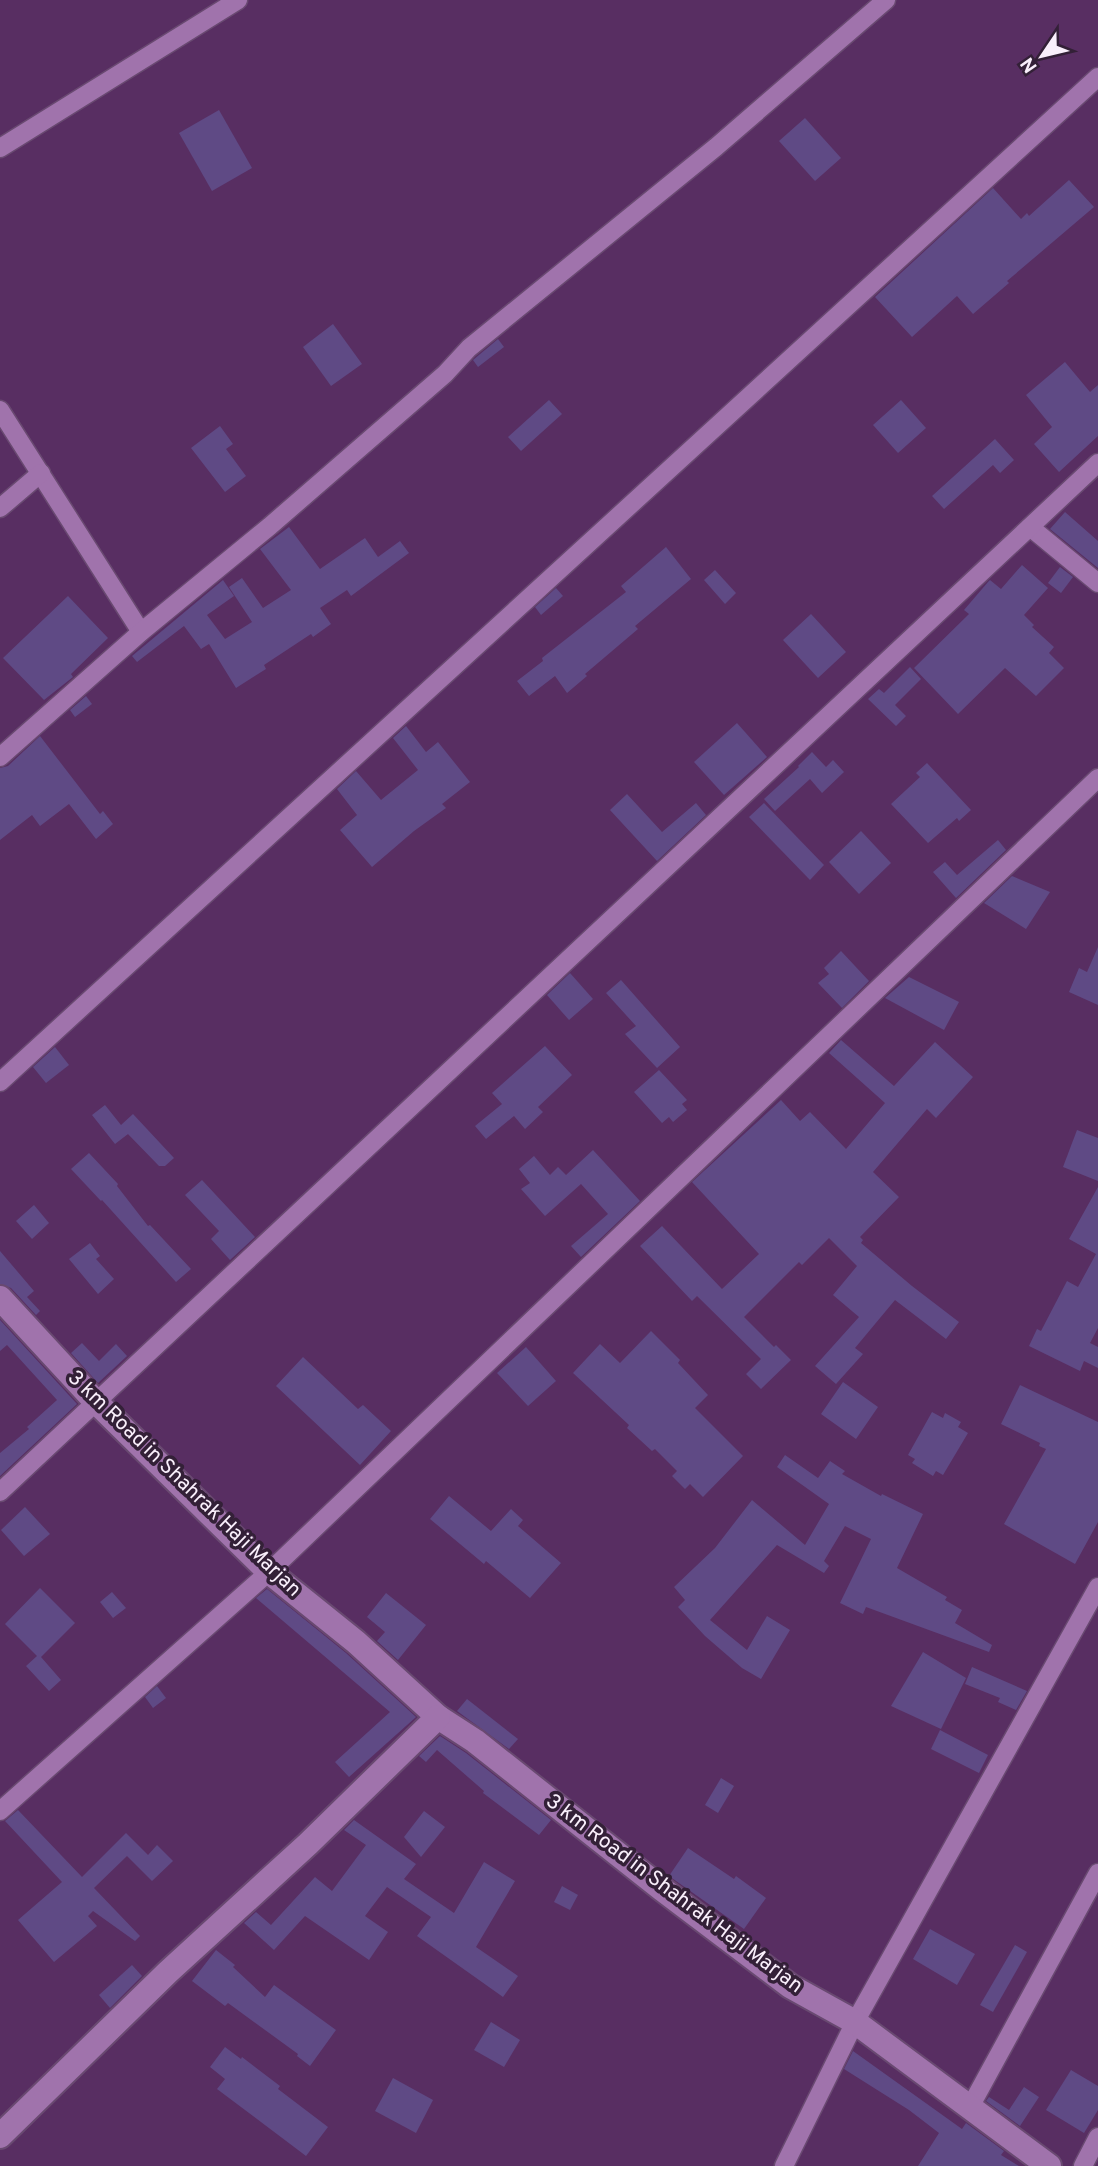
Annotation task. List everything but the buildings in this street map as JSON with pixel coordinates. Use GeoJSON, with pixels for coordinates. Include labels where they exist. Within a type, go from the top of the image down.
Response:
{"type":"FeatureCollection","features":[{"type":"Feature","properties":{"kind":"street"},"geometry":{"type":"LineString","coordinates":[[0,148],[238,0]]}},
{"type":"Feature","properties":{"kind":"street"},"geometry":{"type":"LineString","coordinates":[[0,757],[141,632],[270,526],[445,374],[469,348],[716,147],[886,0]]}},
{"type":"Feature","properties":{"kind":"street"},"geometry":{"type":"LineString","coordinates":[[0,1082],[1098,77]]}},
{"type":"Feature","properties":{"kind":"street"},"geometry":{"type":"LineString","coordinates":[[0,410],[141,632]]}},
{"type":"Feature","properties":{"kind":"street"},"geometry":{"type":"LineString","coordinates":[[0,1492],[1098,463]]}},
{"type":"Feature","properties":{"kind":"street"},"geometry":{"type":"LineString","coordinates":[[0,508],[41,473]]}},
{"type":"Feature","properties":{"kind":"street"},"geometry":{"type":"LineString","coordinates":[[1030,527],[1098,583]]}},
{"type":"Feature","properties":{"kind":"street"},"geometry":{"type":"LineString","coordinates":[[0,1811],[269,1572],[1098,778]]}},
{"type":"Feature","properties":{"kind":"street","name":"3 km Road in Shahrak Haji Marjan"},"geometry":{"type":"LineString","coordinates":[[0,1298],[96,1402],[269,1572],[356,1643],[438,1717],[475,1741],[790,1986],[855,2022],[1049,2166]]}},
{"type":"Feature","properties":{"kind":"street"},"geometry":{"type":"LineString","coordinates":[[784,2166],[855,2022],[1098,1587]]}},
{"type":"Feature","properties":{"kind":"street"},"geometry":{"type":"LineString","coordinates":[[0,2136],[168,1972],[308,1844],[438,1717]]}},
{"type":"Feature","properties":{"kind":"street"},"geometry":{"type":"LineString","coordinates":[[970,2109],[1098,1873]]}},
{"type":"Feature","properties":{"kind":"street"},"geometry":{"type":"LineString","coordinates":[[1083,2166],[1098,2137]]}}]}
